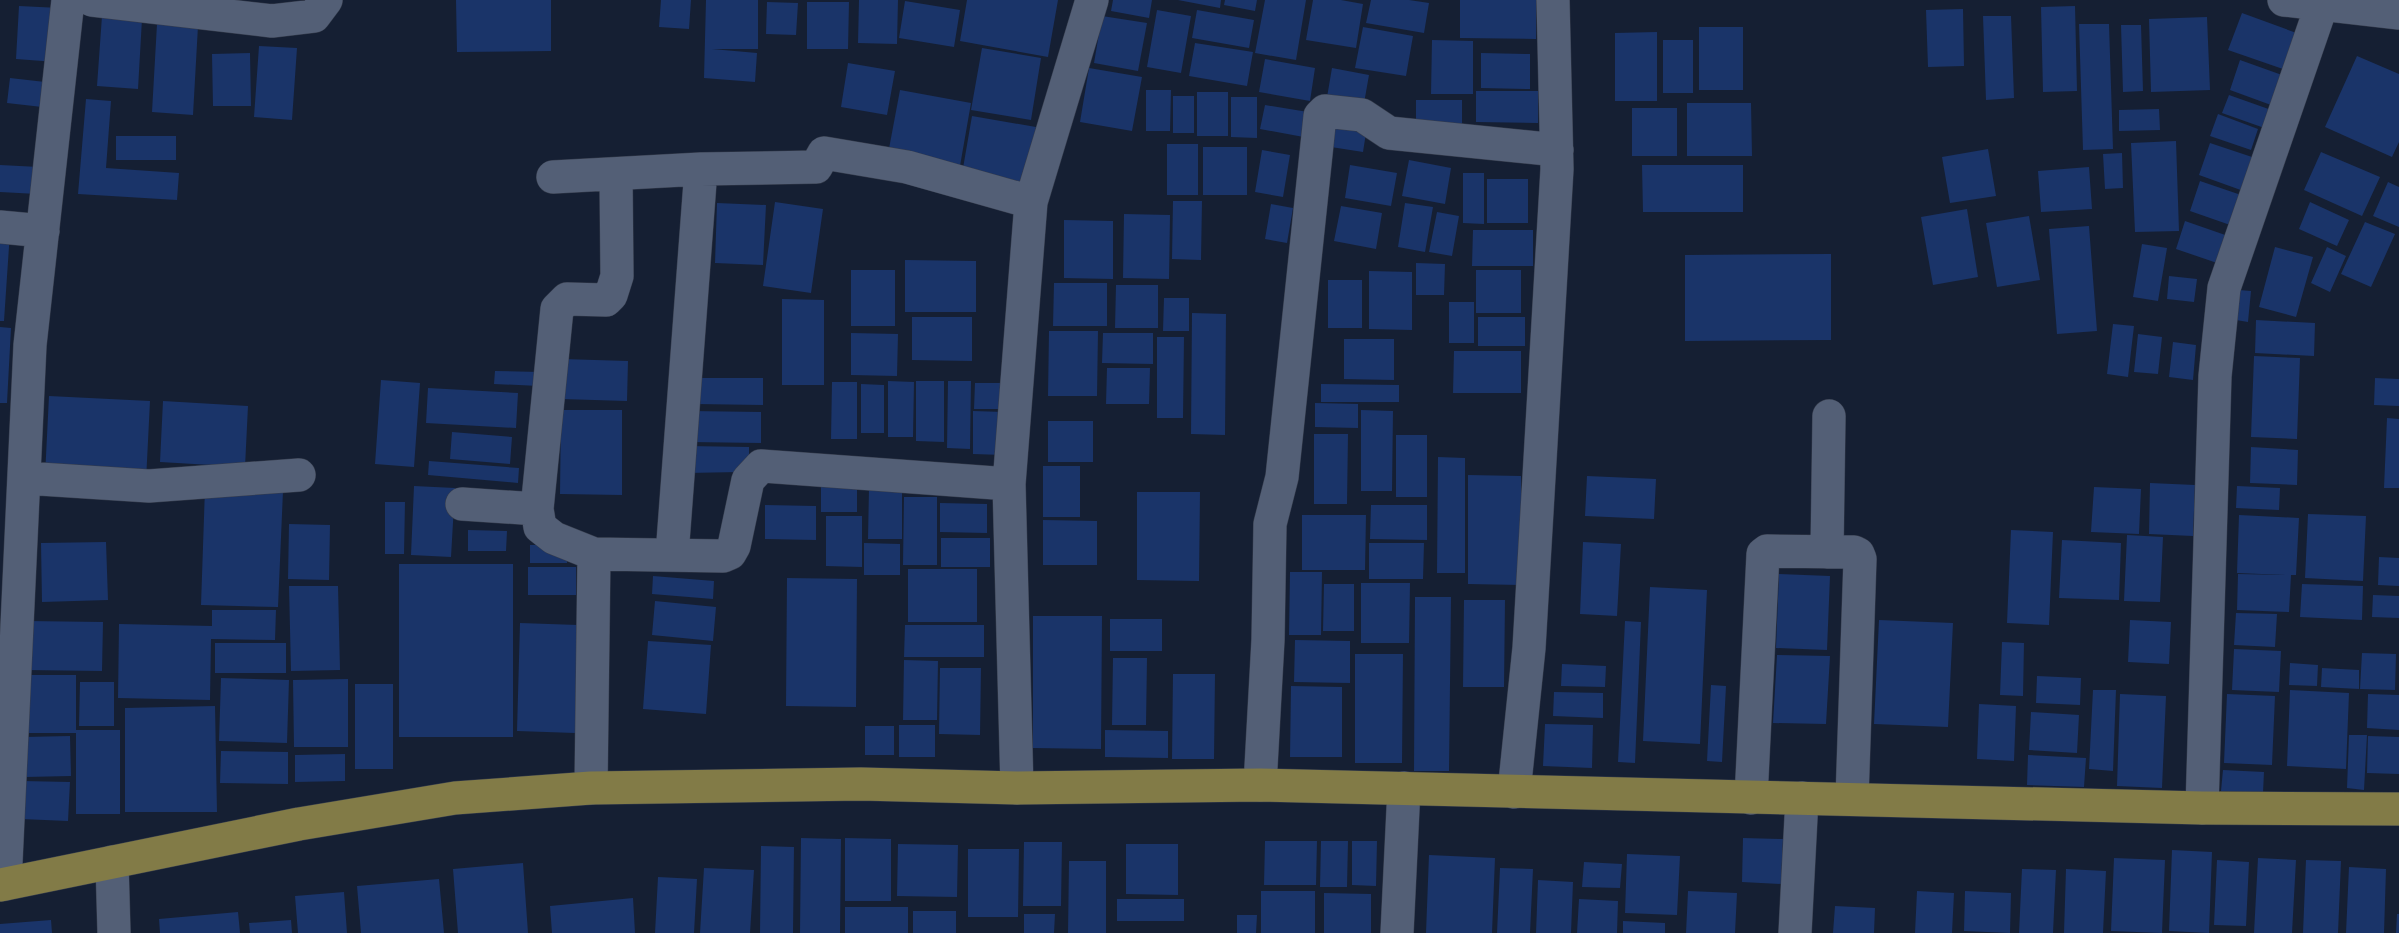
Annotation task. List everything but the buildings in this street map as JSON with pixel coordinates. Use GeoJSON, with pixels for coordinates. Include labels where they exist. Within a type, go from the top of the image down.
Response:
{"type":"FeatureCollection","features":[{"type":"Feature","properties":{"kind":"main road"},"geometry":{"type":"LineString","coordinates":[[3,885],[299,824],[455,798],[591,788],[861,784],[1017,788],[1260,785],[2202,808],[2399,810]]}},
{"type":"Feature","properties":{"kind":"street"},"geometry":{"type":"LineString","coordinates":[[3,885],[30,345],[68,0]]}},
{"type":"Feature","properties":{"kind":"street"},"geometry":{"type":"LineString","coordinates":[[92,0],[272,21],[314,16],[326,0]]}},
{"type":"Feature","properties":{"kind":"street"},"geometry":{"type":"LineString","coordinates":[[1017,788],[1009,484],[1031,202],[1092,0]]}},
{"type":"Feature","properties":{"kind":"street"},"geometry":{"type":"LineString","coordinates":[[1514,792],[1529,648],[1557,169],[1553,0]]}},
{"type":"Feature","properties":{"kind":"street"},"geometry":{"type":"LineString","coordinates":[[2284,0],[2399,13]]}},
{"type":"Feature","properties":{"kind":"street"},"geometry":{"type":"LineString","coordinates":[[2202,808],[2215,376],[2224,288],[2322,4]]}},
{"type":"Feature","properties":{"kind":"street"},"geometry":{"type":"LineString","coordinates":[[1260,785],[1268,640],[1270,524],[1282,477],[1320,116],[1325,111],[1360,114],[1389,133],[1557,150]]}},
{"type":"Feature","properties":{"kind":"street"},"geometry":{"type":"LineString","coordinates":[[553,177],[816,167],[824,153],[907,167],[1031,202]]}},
{"type":"Feature","properties":{"kind":"street"},"geometry":{"type":"LineString","coordinates":[[672,555],[701,170]]}},
{"type":"Feature","properties":{"kind":"street"},"geometry":{"type":"LineString","coordinates":[[616,174],[617,276],[614,288],[606,300],[567,299],[557,309],[537,509],[540,527],[554,538],[594,554],[716,556],[730,553],[738,532],[748,480],[761,466],[1009,484]]}},
{"type":"Feature","properties":{"kind":"street"},"geometry":{"type":"LineString","coordinates":[[0,226],[43,231]]}},
{"type":"Feature","properties":{"kind":"street"},"geometry":{"type":"LineString","coordinates":[[1827,552],[1829,417]]}},
{"type":"Feature","properties":{"kind":"street"},"geometry":{"type":"LineString","coordinates":[[24,478],[149,486],[299,475]]}},
{"type":"Feature","properties":{"kind":"street"},"geometry":{"type":"LineString","coordinates":[[462,504],[537,509]]}},
{"type":"Feature","properties":{"kind":"street"},"geometry":{"type":"LineString","coordinates":[[1751,798],[1763,554],[1767,551],[1854,552],[1860,559],[1852,799]]}},
{"type":"Feature","properties":{"kind":"street"},"geometry":{"type":"LineString","coordinates":[[591,788],[594,554]]}},
{"type":"Feature","properties":{"kind":"street"},"geometry":{"type":"LineString","coordinates":[[1397,933],[1404,789]]}},
{"type":"Feature","properties":{"kind":"street"},"geometry":{"type":"LineString","coordinates":[[1795,933],[1802,798]]}},
{"type":"Feature","properties":{"kind":"street"},"geometry":{"type":"LineString","coordinates":[[112,862],[114,933]]}}]}
